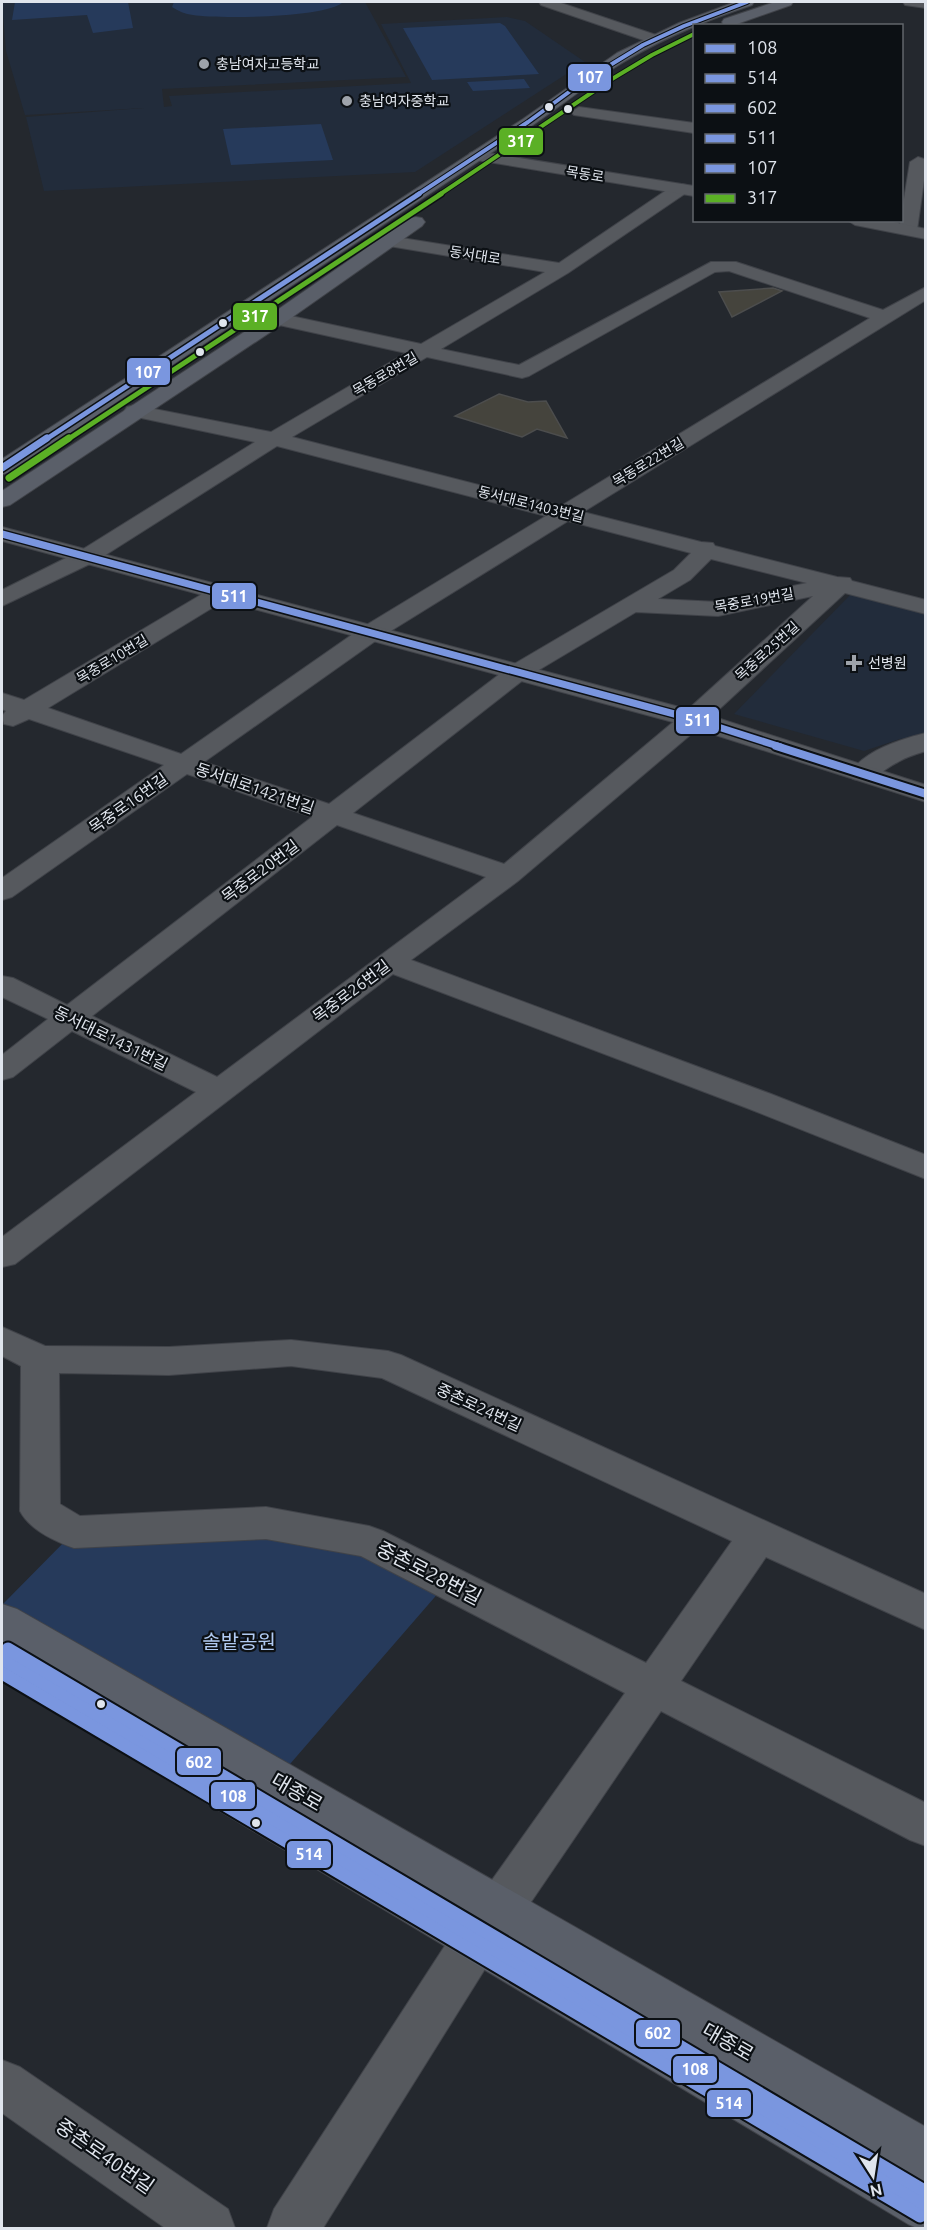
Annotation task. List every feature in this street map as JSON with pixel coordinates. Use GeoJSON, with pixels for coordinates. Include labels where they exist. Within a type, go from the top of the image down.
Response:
{"type":"FeatureCollection","features":[{"type":"Feature","properties":{"kind":"main road"},"geometry":{"type":"LineString","coordinates":[[5,464],[528,122],[584,80],[654,39],[706,16],[747,2]]}},
{"type":"Feature","properties":{"kind":"main road"},"geometry":{"type":"LineString","coordinates":[[727,24],[786,2]]}},
{"type":"Feature","properties":{"kind":"main road"},"geometry":{"type":"LineString","coordinates":[[2,500],[277,319],[664,52],[693,38]]}},
{"type":"Feature","properties":{"kind":"main road","name":"대종로"},"geometry":{"type":"LineString","coordinates":[[2,1621],[488,1925],[926,2206]]}},
{"type":"Feature","properties":{"kind":"main road","name":"대종로"},"geometry":{"type":"LineString","coordinates":[[2,1659],[488,1925],[926,2156]]}},
{"type":"Feature","properties":{"kind":"street"},"geometry":{"type":"LineString","coordinates":[[546,2],[654,39]]}},
{"type":"Feature","properties":{"kind":"street"},"geometry":{"type":"LineString","coordinates":[[910,2],[926,4]]}},
{"type":"Feature","properties":{"kind":"street"},"geometry":{"type":"LineString","coordinates":[[579,112],[693,128]]}},
{"type":"Feature","properties":{"kind":"street","name":"목동로"},"geometry":{"type":"LineString","coordinates":[[476,156],[688,190]]}},
{"type":"Feature","properties":{"kind":"street"},"geometry":{"type":"LineString","coordinates":[[908,230],[915,162]]}},
{"type":"Feature","properties":{"kind":"street","name":"목동로8번길"},"geometry":{"type":"LineString","coordinates":[[2,599],[88,556],[273,439],[426,351],[688,190]]}},
{"type":"Feature","properties":{"kind":"street"},"geometry":{"type":"LineString","coordinates":[[866,222],[926,234]]}},
{"type":"Feature","properties":{"kind":"street","name":"동서대로"},"geometry":{"type":"LineString","coordinates":[[389,242],[562,269]]}},
{"type":"Feature","properties":{"kind":"street"},"geometry":{"type":"LineString","coordinates":[[277,319],[522,372],[711,267],[730,266],[886,317]]}},
{"type":"Feature","properties":{"kind":"street","name":"목동로22번길"},"geometry":{"type":"LineString","coordinates":[[372,632],[925,293]]}},
{"type":"Feature","properties":{"kind":"street","name":"동서대로1403번길"},"geometry":{"type":"LineString","coordinates":[[134,411],[273,439],[705,548],[926,607]]}},
{"type":"Feature","properties":{"kind":"street"},"geometry":{"type":"LineString","coordinates":[[2,534],[693,719],[926,794]]}},
{"type":"Feature","properties":{"kind":"street"},"geometry":{"type":"LineString","coordinates":[[518,672],[682,575],[700,557],[705,548]]}},
{"type":"Feature","properties":{"kind":"street","name":"목중로19번길"},"geometry":{"type":"LineString","coordinates":[[630,606],[718,609],[842,584]]}},
{"type":"Feature","properties":{"kind":"street","name":"목중로25번길"},"geometry":{"type":"LineString","coordinates":[[693,719],[842,584]]}},
{"type":"Feature","properties":{"kind":"street","name":"목중로10번길"},"geometry":{"type":"LineString","coordinates":[[2,725],[14,706],[222,592]]}},
{"type":"Feature","properties":{"kind":"street","name":"목중로16번길"},"geometry":{"type":"LineString","coordinates":[[2,891],[372,632]]}},
{"type":"Feature","properties":{"kind":"street","name":"목중로20번길"},"geometry":{"type":"LineString","coordinates":[[2,1070],[518,672]]}},
{"type":"Feature","properties":{"kind":"street","name":"동서대로1421번길"},"geometry":{"type":"LineString","coordinates":[[14,706],[508,874]]}},
{"type":"Feature","properties":{"kind":"street","name":"목중로26번길"},"geometry":{"type":"LineString","coordinates":[[2,1255],[508,874],[693,719]]}},
{"type":"Feature","properties":{"kind":"street"},"geometry":{"type":"LineString","coordinates":[[862,773],[888,756],[926,741]]}},
{"type":"Feature","properties":{"kind":"street"},"geometry":{"type":"LineString","coordinates":[[389,962],[759,1101],[926,1168]]}},
{"type":"Feature","properties":{"kind":"street","name":"동서대로1431번길"},"geometry":{"type":"LineString","coordinates":[[2,985],[220,1091]]}},
{"type":"Feature","properties":{"kind":"street","name":"중촌로24번길"},"geometry":{"type":"LineString","coordinates":[[2,1340],[40,1359],[169,1361],[291,1353],[388,1365],[926,1613]]}},
{"type":"Feature","properties":{"kind":"street","name":"중촌로28번길"},"geometry":{"type":"LineString","coordinates":[[40,1359],[40,1511],[74,1532],[266,1523],[369,1542],[926,1826]]}},
{"type":"Feature","properties":{"kind":"street"},"geometry":{"type":"LineString","coordinates":[[293,2229],[488,1925],[758,1536]]}},
{"type":"Feature","properties":{"kind":"street","name":"중촌로40번길"},"geometry":{"type":"LineString","coordinates":[[2,2084],[209,2229]]}},
{"type":"Feature","properties":{"kind":"shaded area"},"geometry":{"type":"Polygon","coordinates":[[[2,2],[365,2],[406,77],[162,89],[164,107],[172,106],[169,96],[411,83],[381,24],[507,17],[525,21],[585,62],[415,172],[44,191],[26,117],[144,108],[25,115],[6,51],[2,2]]]}},
{"type":"Feature","properties":{"kind":"shaded area","name":"선병원"},"geometry":{"type":"Polygon","coordinates":[[[853,592],[925,613],[925,736],[900,739],[864,751],[734,714],[853,592]]]}},
{"type":"Feature","properties":{"kind":"green space"},"geometry":{"type":"Polygon","coordinates":[[[15,2],[128,2],[133,28],[93,33],[87,15],[12,20],[15,2]]]}},
{"type":"Feature","properties":{"kind":"green space"},"geometry":{"type":"Polygon","coordinates":[[[174,2],[343,2],[317,11],[295,14],[224,17],[184,13],[172,7],[174,2]]]}},
{"type":"Feature","properties":{"kind":"green space"},"geometry":{"type":"Polygon","coordinates":[[[500,23],[505,26],[539,74],[432,80],[403,28],[500,23]]]}},
{"type":"Feature","properties":{"kind":"green space"},"geometry":{"type":"Polygon","coordinates":[[[524,79],[530,88],[473,91],[467,82],[524,79]]]}},
{"type":"Feature","properties":{"kind":"green space"},"geometry":{"type":"Polygon","coordinates":[[[321,124],[333,160],[231,165],[223,129],[321,124]]]}},
{"type":"Feature","properties":{"kind":"green space","name":"솔밭공원"},"geometry":{"type":"Polygon","coordinates":[[[266,1523],[447,1583],[264,1794],[2,1641],[2,1605],[74,1532],[266,1523]]]}},
{"type":"Feature","properties":{"kind":"building"},"geometry":{"type":"Polygon","coordinates":[[[773,288],[782,291],[732,317],[719,292],[773,288]]]}},
{"type":"Feature","properties":{"kind":"building"},"geometry":{"type":"Polygon","coordinates":[[[499,394],[528,402],[546,401],[567,438],[537,429],[522,437],[455,416],[499,394]]]}},
{"type":"Feature","properties":{"kind":"transit line","name":"107"},"geometry":{"type":"LineString","coordinates":[[2,468],[528,122],[584,81],[643,45],[684,26],[747,2]]}},
{"type":"Feature","properties":{"kind":"transit line","name":"317"},"geometry":{"type":"LineString","coordinates":[[9,478],[612,79],[693,34]]}},
{"type":"Feature","properties":{"kind":"transit line","name":"511"},"geometry":{"type":"LineString","coordinates":[[2,534],[693,719],[926,794]]}},
{"type":"Feature","properties":{"kind":"transit line","name":"602"},"geometry":{"type":"LineString","coordinates":[[8,1649],[926,2192]]}},
{"type":"Feature","properties":{"kind":"transit line","name":"108"},"geometry":{"type":"LineString","coordinates":[[2,1659],[926,2206]]}},
{"type":"Feature","properties":{"kind":"transit line","name":"514"},"geometry":{"type":"LineString","coordinates":[[2,1673],[920,2216]]}},
{"type":"Feature","properties":{"kind":"place","name":"충남여자고등학교"},"geometry":{"type":"Point","coordinates":[204,64]}},
{"type":"Feature","properties":{"kind":"place","name":"충남여자중학교"},"geometry":{"type":"Point","coordinates":[347,101]}},
{"type":"Feature","properties":{"kind":"place","name":"선병원"},"geometry":{"type":"Point","coordinates":[854,663]}}]}
